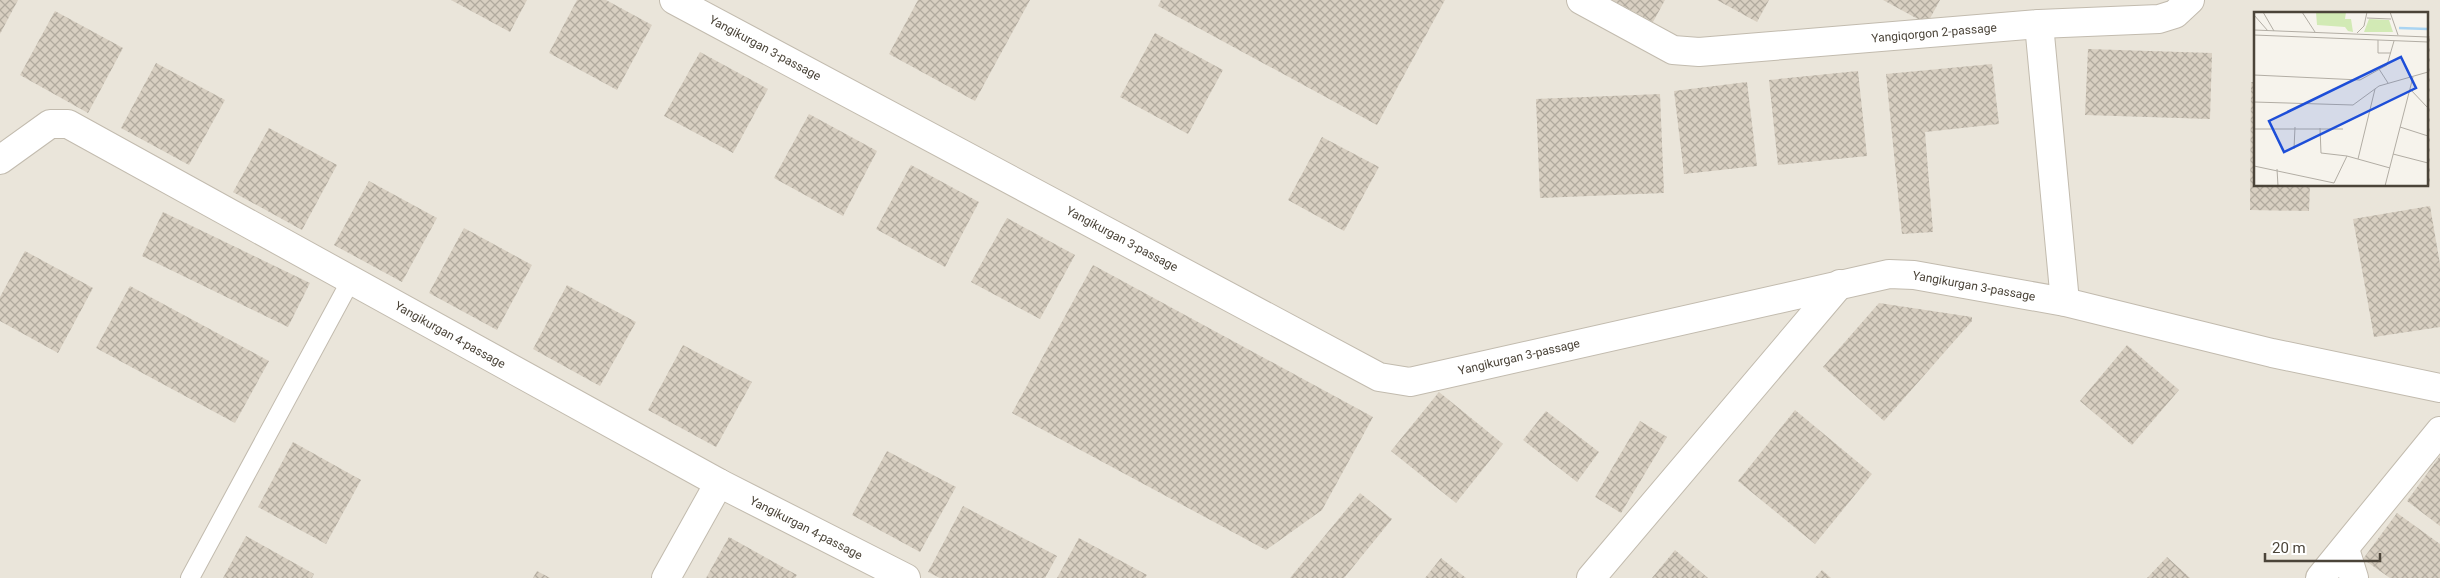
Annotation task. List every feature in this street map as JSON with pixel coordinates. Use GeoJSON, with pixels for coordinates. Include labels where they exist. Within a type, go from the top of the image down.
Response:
{"type":"FeatureCollection","features":[{"type":"Feature","properties":{"kind":"street","name":"Yangikurgan 3-passage"},"geometry":{"type":"LineString","coordinates":[[674,0],[1379,377],[1410,382],[1889,274],[1914,275],[2065,302],[2272,353],[2440,388]]}},
{"type":"Feature","properties":{"kind":"street","name":"Yangiqorgon 2-passage"},"geometry":{"type":"LineString","coordinates":[[1581,0],[1673,50],[1699,52],[2038,24],[2159,19],[2175,14],[2190,0]]}},
{"type":"Feature","properties":{"kind":"street"},"geometry":{"type":"LineString","coordinates":[[2038,24],[2065,302]]}},
{"type":"Feature","properties":{"kind":"street","name":"Yangikurgan 4-passage"},"geometry":{"type":"LineString","coordinates":[[0,160],[50,124],[68,124],[719,483],[906,578]]}},
{"type":"Feature","properties":{"kind":"street"},"geometry":{"type":"LineString","coordinates":[[1591,578],[1840,284]]}},
{"type":"Feature","properties":{"kind":"street"},"geometry":{"type":"LineString","coordinates":[[2320,578],[2440,431]]}},
{"type":"Feature","properties":{"kind":"street"},"geometry":{"type":"LineString","coordinates":[[666,578],[719,483]]}},
{"type":"Feature","properties":{"kind":"street"},"geometry":{"type":"LineString","coordinates":[[2345,548],[2354,578]]}},
{"type":"Feature","properties":{"kind":"lane"},"geometry":{"type":"LineString","coordinates":[[190,578],[351,280]]}},
{"type":"Feature","properties":{"kind":"shaded area"},"geometry":{"type":"Polygon","coordinates":[[[0,0],[2440,0],[2440,578],[0,578],[0,0]]]}},
{"type":"Feature","properties":{"kind":"building"},"geometry":{"type":"Polygon","coordinates":[[[0,0],[18,0],[0,34],[0,0]]]}},
{"type":"Feature","properties":{"kind":"building"},"geometry":{"type":"Polygon","coordinates":[[[451,0],[527,0],[510,32],[451,0]]]}},
{"type":"Feature","properties":{"kind":"building"},"geometry":{"type":"Polygon","coordinates":[[[577,0],[606,0],[652,25],[617,90],[549,53],[577,0]]]}},
{"type":"Feature","properties":{"kind":"building"},"geometry":{"type":"Polygon","coordinates":[[[918,0],[1030,0],[975,101],[889,54],[918,0]]]}},
{"type":"Feature","properties":{"kind":"building"},"geometry":{"type":"Polygon","coordinates":[[[1161,0],[1445,0],[1377,125],[1158,6],[1161,0]]]}},
{"type":"Feature","properties":{"kind":"building"},"geometry":{"type":"Polygon","coordinates":[[[1612,0],[1665,0],[1653,22],[1612,0]]]}},
{"type":"Feature","properties":{"kind":"building"},"geometry":{"type":"Polygon","coordinates":[[[1717,0],[1769,0],[1757,22],[1717,0]]]}},
{"type":"Feature","properties":{"kind":"building"},"geometry":{"type":"Polygon","coordinates":[[[1883,0],[1940,0],[1927,24],[1883,0]]]}},
{"type":"Feature","properties":{"kind":"building"},"geometry":{"type":"Polygon","coordinates":[[[55,11],[123,48],[88,113],[20,75],[55,11]]]}},
{"type":"Feature","properties":{"kind":"building"},"geometry":{"type":"Polygon","coordinates":[[[1155,33],[1223,70],[1188,134],[1120,97],[1155,33]]]}},
{"type":"Feature","properties":{"kind":"building"},"geometry":{"type":"Polygon","coordinates":[[[2428,36],[2430,36],[2430,186],[2428,186],[2428,36]]]}},
{"type":"Feature","properties":{"kind":"building"},"geometry":{"type":"Polygon","coordinates":[[[2088,49],[2212,53],[2210,119],[2085,115],[2088,49]]]}},
{"type":"Feature","properties":{"kind":"building"},"geometry":{"type":"Polygon","coordinates":[[[700,52],[768,89],[733,153],[664,116],[700,52]]]}},
{"type":"Feature","properties":{"kind":"building"},"geometry":{"type":"Polygon","coordinates":[[[156,63],[225,100],[189,165],[121,128],[156,63]]]}},
{"type":"Feature","properties":{"kind":"building"},"geometry":{"type":"Polygon","coordinates":[[[1992,64],[1999,124],[1925,132],[1933,232],[1902,234],[1886,74],[1992,64]]]}},
{"type":"Feature","properties":{"kind":"building"},"geometry":{"type":"Polygon","coordinates":[[[1858,71],[1867,156],[1778,165],[1769,80],[1858,71]]]}},
{"type":"Feature","properties":{"kind":"building"},"geometry":{"type":"Polygon","coordinates":[[[1747,82],[1757,166],[1684,174],[1674,91],[1747,82]]]}},
{"type":"Feature","properties":{"kind":"building"},"geometry":{"type":"Polygon","coordinates":[[[2251,82],[2254,82],[2254,186],[2310,186],[2309,211],[2250,210],[2251,82]]]}},
{"type":"Feature","properties":{"kind":"building"},"geometry":{"type":"Polygon","coordinates":[[[1660,94],[1664,193],[1540,198],[1536,99],[1660,94]]]}},
{"type":"Feature","properties":{"kind":"building"},"geometry":{"type":"Polygon","coordinates":[[[809,114],[877,151],[843,216],[774,178],[809,114]]]}},
{"type":"Feature","properties":{"kind":"building"},"geometry":{"type":"Polygon","coordinates":[[[269,128],[337,165],[302,230],[233,192],[269,128]]]}},
{"type":"Feature","properties":{"kind":"building"},"geometry":{"type":"Polygon","coordinates":[[[1322,137],[1379,167],[1344,231],[1288,200],[1322,137]]]}},
{"type":"Feature","properties":{"kind":"building"},"geometry":{"type":"Polygon","coordinates":[[[911,165],[979,202],[945,267],[876,229],[911,165]]]}},
{"type":"Feature","properties":{"kind":"building"},"geometry":{"type":"Polygon","coordinates":[[[369,181],[437,218],[402,282],[334,245],[369,181]]]}},
{"type":"Feature","properties":{"kind":"building"},"geometry":{"type":"Polygon","coordinates":[[[2430,206],[2440,264],[2440,327],[2374,337],[2353,219],[2430,206]]]}},
{"type":"Feature","properties":{"kind":"building"},"geometry":{"type":"Polygon","coordinates":[[[163,212],[310,283],[288,327],[142,256],[163,212]]]}},
{"type":"Feature","properties":{"kind":"building"},"geometry":{"type":"Polygon","coordinates":[[[1007,218],[1075,255],[1040,319],[971,282],[1007,218]]]}},
{"type":"Feature","properties":{"kind":"building"},"geometry":{"type":"Polygon","coordinates":[[[464,228],[532,265],[497,330],[429,293],[464,228]]]}},
{"type":"Feature","properties":{"kind":"building"},"geometry":{"type":"Polygon","coordinates":[[[25,251],[93,288],[58,353],[0,321],[0,297],[25,251]]]}},
{"type":"Feature","properties":{"kind":"building"},"geometry":{"type":"Polygon","coordinates":[[[1093,265],[1373,417],[1322,510],[1266,550],[1012,413],[1093,265]]]}},
{"type":"Feature","properties":{"kind":"building"},"geometry":{"type":"Polygon","coordinates":[[[567,285],[636,322],[600,386],[533,349],[567,285]]]}},
{"type":"Feature","properties":{"kind":"building"},"geometry":{"type":"Polygon","coordinates":[[[130,286],[269,361],[235,423],[96,348],[130,286]]]}},
{"type":"Feature","properties":{"kind":"building"},"geometry":{"type":"Polygon","coordinates":[[[1879,303],[1972,317],[1972,321],[1884,421],[1823,367],[1879,303]]]}},
{"type":"Feature","properties":{"kind":"building"},"geometry":{"type":"Polygon","coordinates":[[[683,345],[752,382],[716,447],[648,410],[683,345]]]}},
{"type":"Feature","properties":{"kind":"building"},"geometry":{"type":"Polygon","coordinates":[[[2127,345],[2179,390],[2132,445],[2080,401],[2127,345]]]}},
{"type":"Feature","properties":{"kind":"building"},"geometry":{"type":"Polygon","coordinates":[[[1439,392],[1503,444],[1456,503],[1391,451],[1439,392]]]}},
{"type":"Feature","properties":{"kind":"building"},"geometry":{"type":"Polygon","coordinates":[[[1795,410],[1872,474],[1815,544],[1738,481],[1795,410]]]}},
{"type":"Feature","properties":{"kind":"building"},"geometry":{"type":"Polygon","coordinates":[[[1546,411],[1599,452],[1577,482],[1523,440],[1546,411]]]}},
{"type":"Feature","properties":{"kind":"building"},"geometry":{"type":"Polygon","coordinates":[[[1640,421],[1667,437],[1621,513],[1595,497],[1640,421]]]}},
{"type":"Feature","properties":{"kind":"building"},"geometry":{"type":"Polygon","coordinates":[[[293,442],[361,480],[326,544],[258,507],[293,442]]]}},
{"type":"Feature","properties":{"kind":"building"},"geometry":{"type":"Polygon","coordinates":[[[887,451],[956,487],[920,552],[852,515],[887,451]]]}},
{"type":"Feature","properties":{"kind":"building"},"geometry":{"type":"Polygon","coordinates":[[[2440,456],[2440,526],[2407,501],[2440,456]]]}},
{"type":"Feature","properties":{"kind":"building"},"geometry":{"type":"Polygon","coordinates":[[[1360,493],[1392,519],[1344,578],[1290,578],[1360,493]]]}},
{"type":"Feature","properties":{"kind":"building"},"geometry":{"type":"Polygon","coordinates":[[[963,506],[1057,556],[1045,578],[940,578],[928,572],[963,506]]]}},
{"type":"Feature","properties":{"kind":"building"},"geometry":{"type":"Polygon","coordinates":[[[2397,513],[2440,544],[2440,578],[2390,578],[2363,559],[2397,513]]]}},
{"type":"Feature","properties":{"kind":"building"},"geometry":{"type":"Polygon","coordinates":[[[246,536],[314,574],[312,578],[223,578],[246,536]]]}},
{"type":"Feature","properties":{"kind":"building"},"geometry":{"type":"Polygon","coordinates":[[[729,537],[797,575],[795,578],[706,578],[729,537]]]}},
{"type":"Feature","properties":{"kind":"building"},"geometry":{"type":"Polygon","coordinates":[[[1079,538],[1147,575],[1145,578],[1057,578],[1079,538]]]}},
{"type":"Feature","properties":{"kind":"building"},"geometry":{"type":"Polygon","coordinates":[[[1675,550],[1708,578],[1652,578],[1675,550]]]}},
{"type":"Feature","properties":{"kind":"building"},"geometry":{"type":"Polygon","coordinates":[[[2167,557],[2190,578],[2147,578],[2167,557]]]}},
{"type":"Feature","properties":{"kind":"building"},"geometry":{"type":"Polygon","coordinates":[[[1441,558],[1466,578],[1425,578],[1441,558]]]}},
{"type":"Feature","properties":{"kind":"building"},"geometry":{"type":"Polygon","coordinates":[[[1822,570],[1831,578],[1815,578],[1822,570]]]}},
{"type":"Feature","properties":{"kind":"building"},"geometry":{"type":"Polygon","coordinates":[[[537,571],[550,578],[533,578],[537,571]]]}}]}
